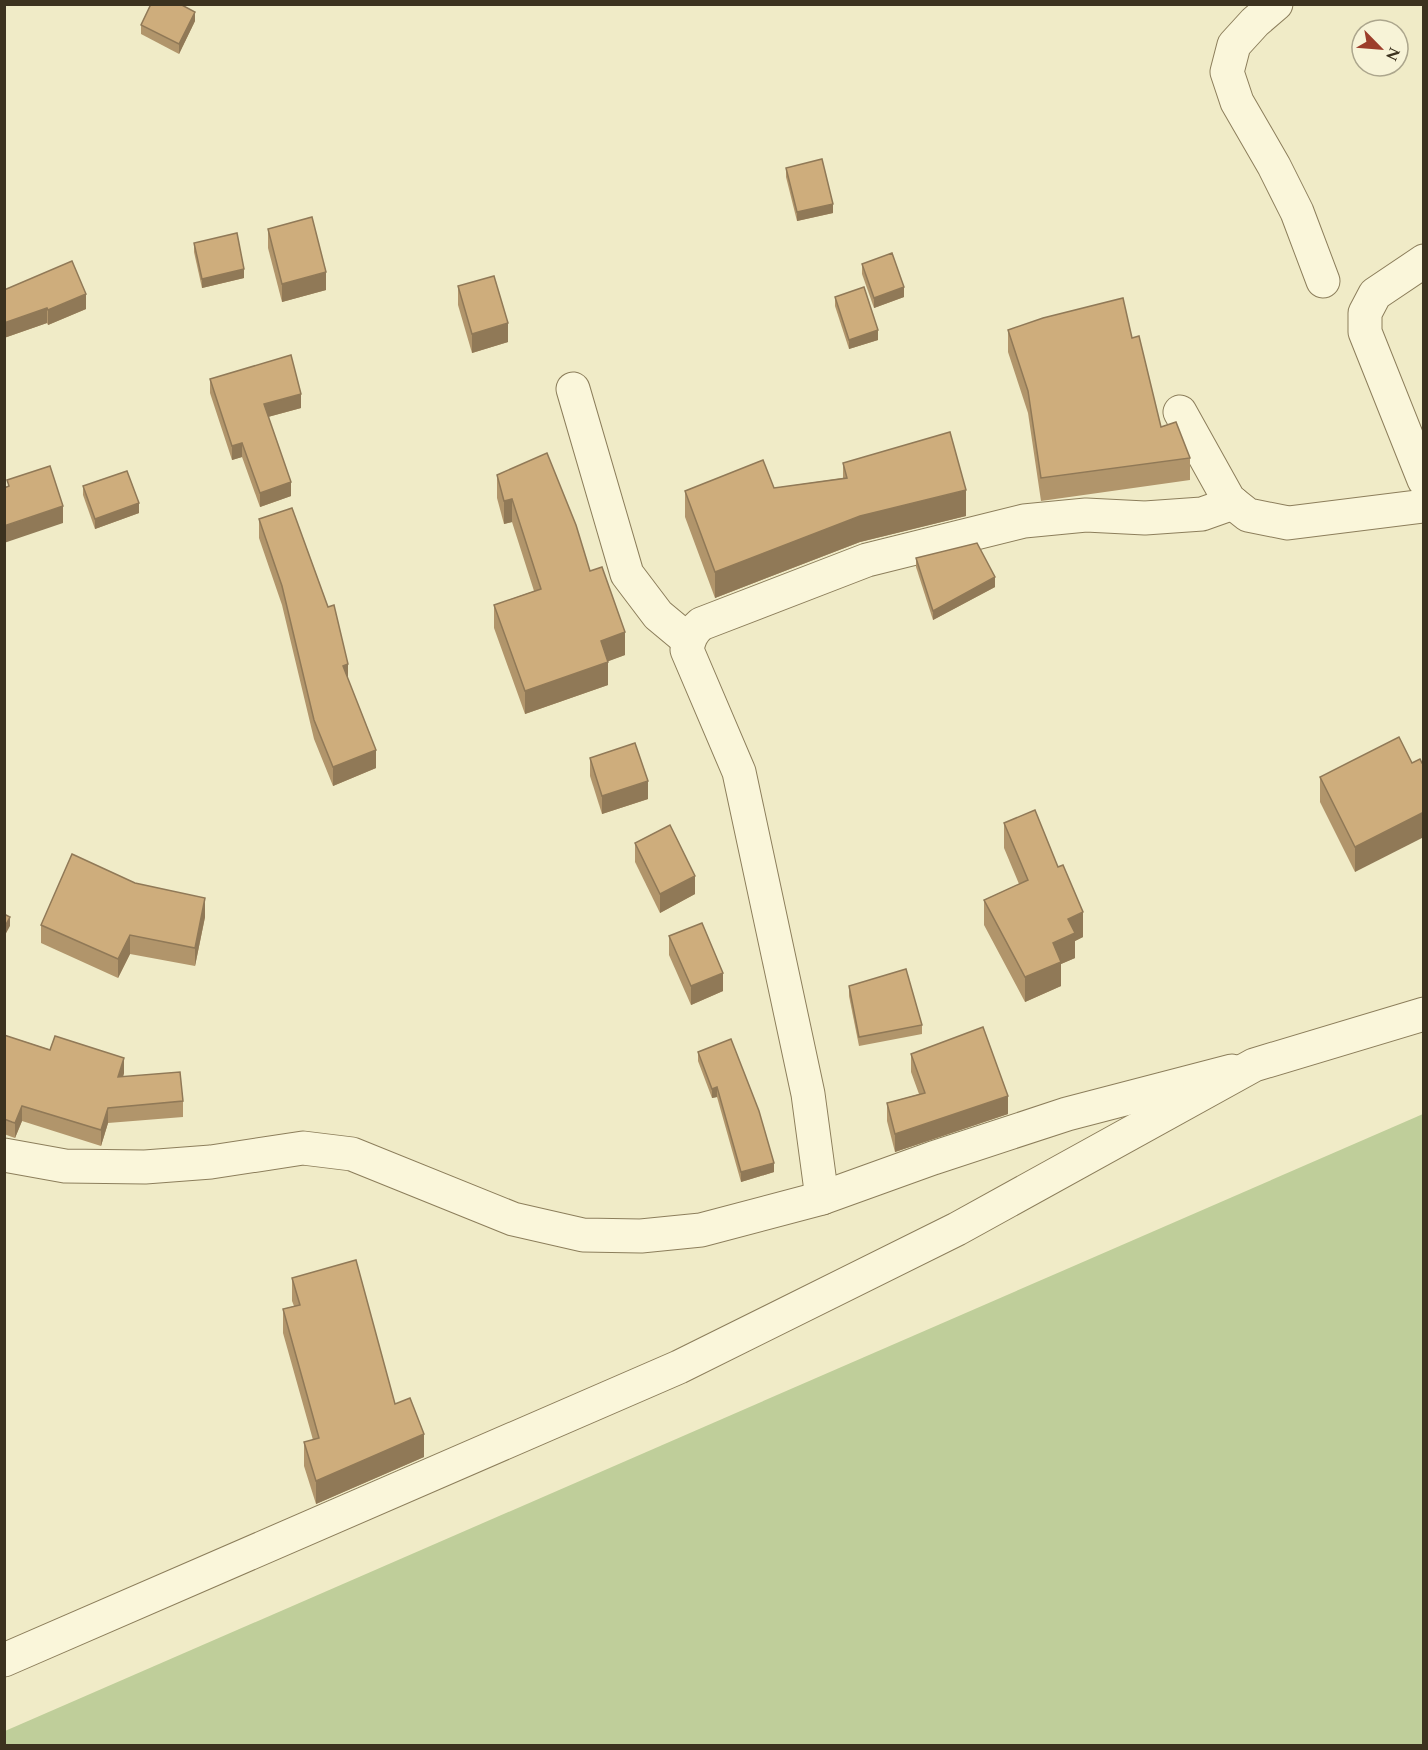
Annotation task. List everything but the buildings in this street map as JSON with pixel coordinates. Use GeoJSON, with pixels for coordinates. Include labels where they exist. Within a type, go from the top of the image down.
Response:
{"type":"FeatureCollection","features":[{"type":"Feature","properties":{"kind":"street"},"geometry":{"type":"LineString","coordinates":[[1276,4],[1234,45],[1227,72],[1237,102],[1274,166],[1297,212],[1323,281]]}},
{"type":"Feature","properties":{"kind":"street"},"geometry":{"type":"LineString","coordinates":[[1424,261],[1375,294],[1365,313],[1365,332],[1424,480]]}},
{"type":"Feature","properties":{"kind":"street"},"geometry":{"type":"LineString","coordinates":[[573,388],[627,574],[658,615],[688,640]]}},
{"type":"Feature","properties":{"kind":"street"},"geometry":{"type":"LineString","coordinates":[[1180,412],[1229,500],[1248,515],[1287,523],[1424,506]]}},
{"type":"Feature","properties":{"kind":"street"},"geometry":{"type":"LineString","coordinates":[[822,1198],[808,1094],[739,772],[687,650],[688,640],[693,631],[701,624],[867,560],[1024,521],[1086,515],[1145,518],[1202,514],[1233,503]]}},
{"type":"Feature","properties":{"kind":"street"},"geometry":{"type":"LineString","coordinates":[[4,1155],[65,1166],[146,1167],[211,1162],[303,1148],[352,1154],[513,1220],[583,1235],[641,1236],[700,1230],[822,1198],[933,1158],[1067,1114],[1254,1065],[1424,1014]]}},
{"type":"Feature","properties":{"kind":"street"},"geometry":{"type":"LineString","coordinates":[[4,1660],[152,1598],[679,1367],[957,1229],[1254,1065]]}},
{"type":"Feature","properties":{"kind":"green space"},"geometry":{"type":"Polygon","coordinates":[[[1423,1114],[1423,1745],[5,1745],[5,1731],[1423,1114]]]}}]}
